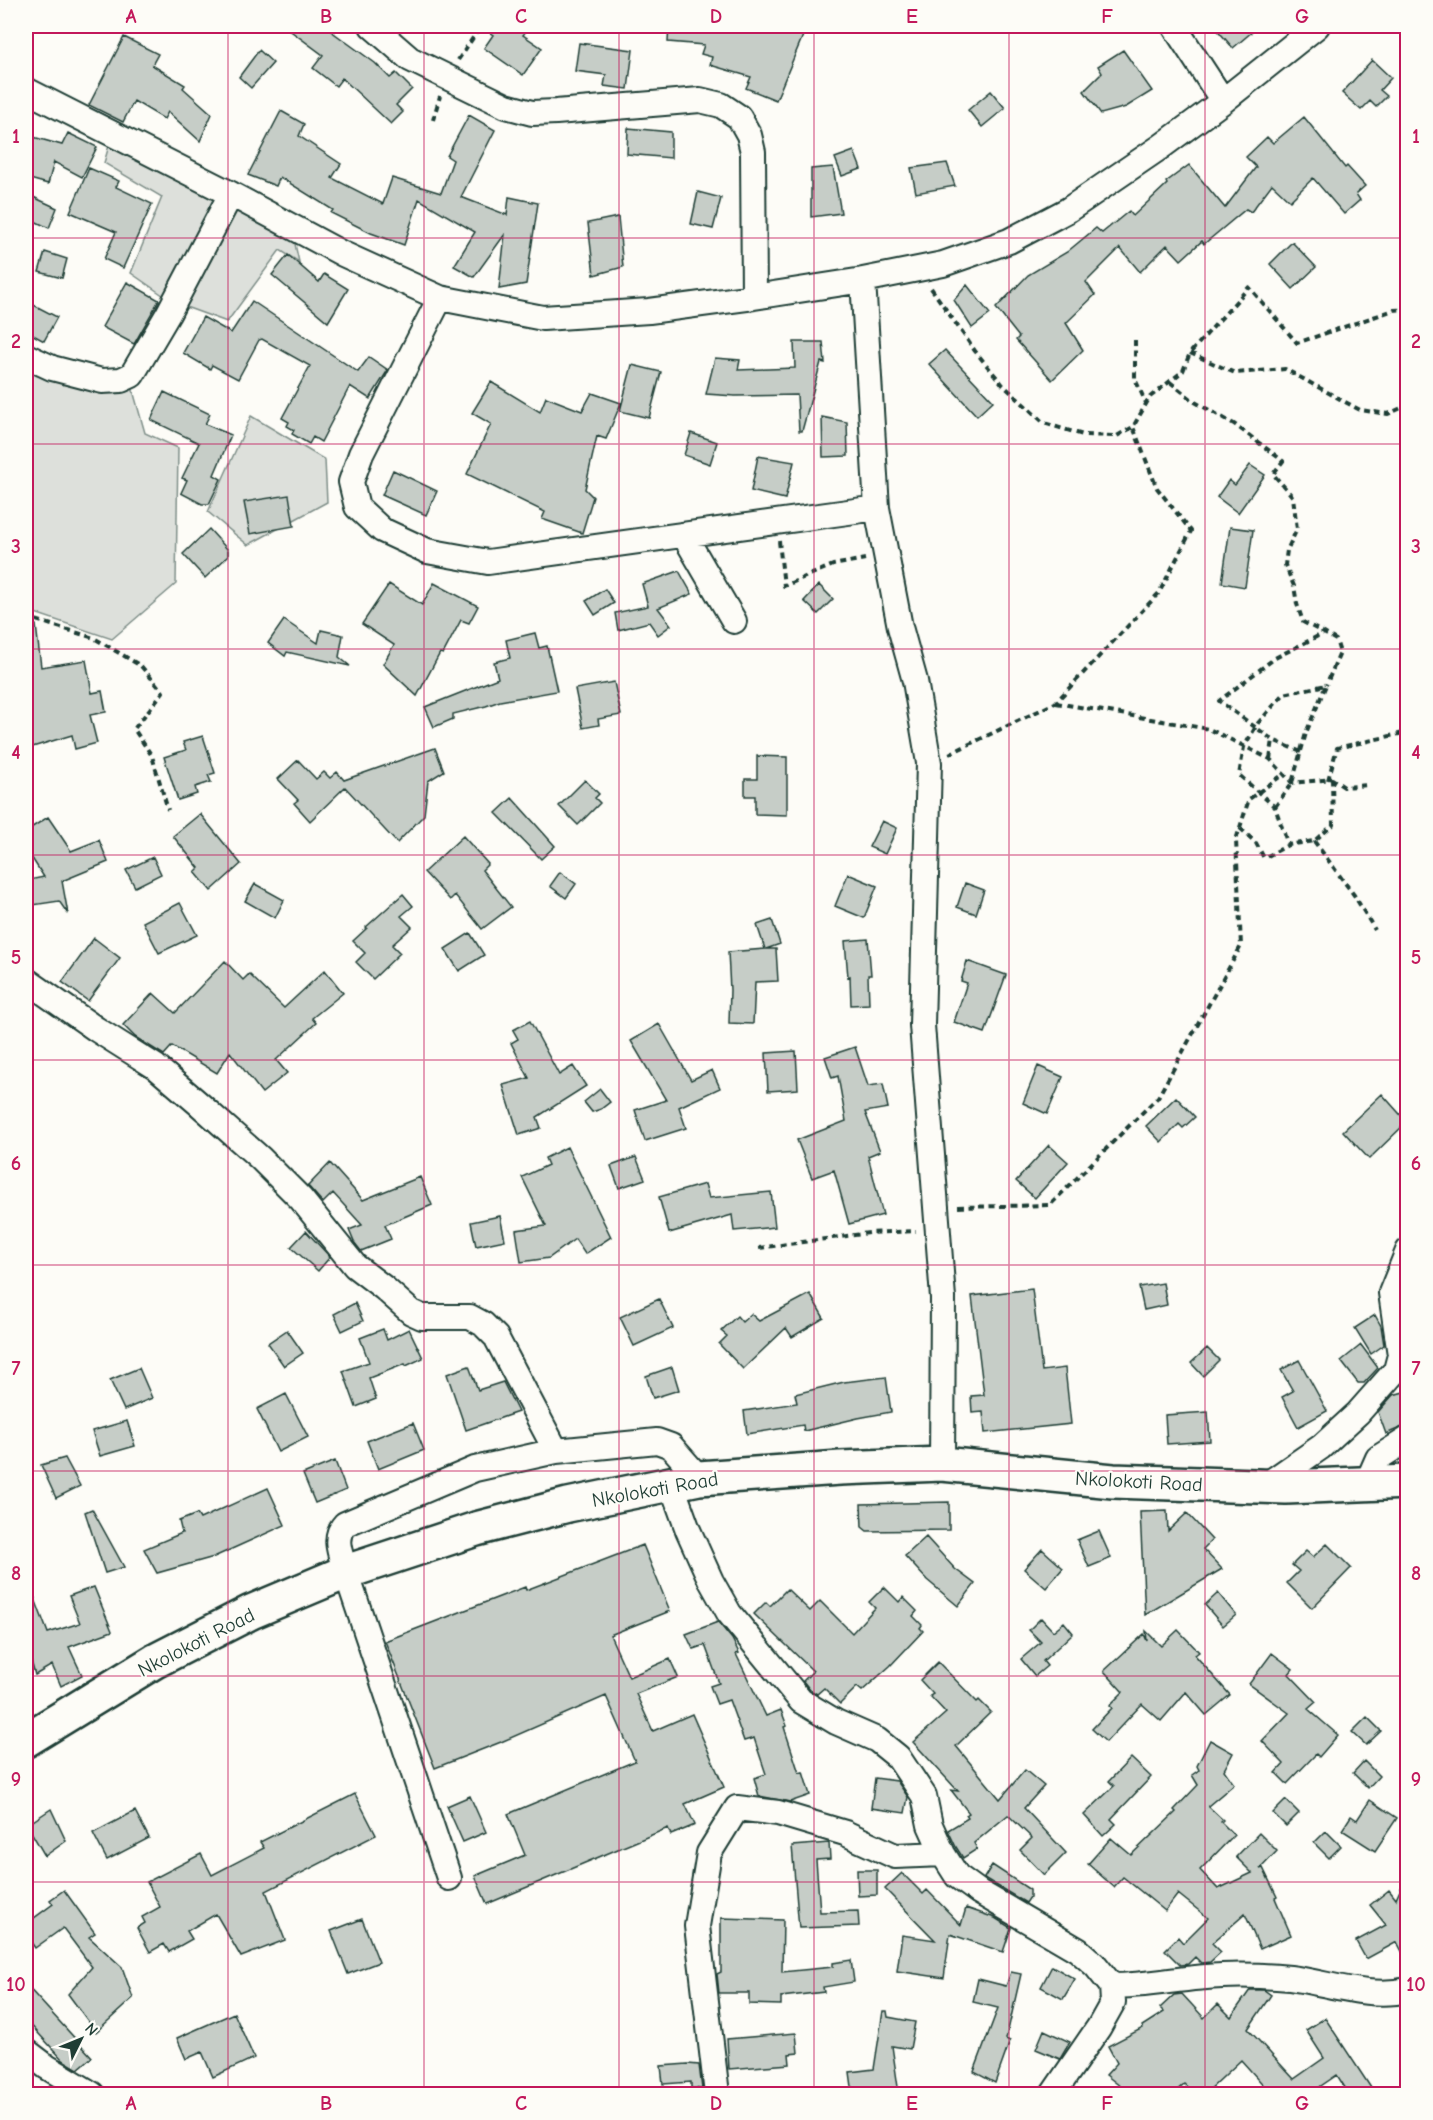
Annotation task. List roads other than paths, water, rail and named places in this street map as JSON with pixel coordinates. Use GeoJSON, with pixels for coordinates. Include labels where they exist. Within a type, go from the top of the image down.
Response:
{"type":"FeatureCollection","features":[{"type":"Feature","properties":{"kind":"main road","name":"Nkolokoti Road"},"geometry":{"type":"LineString","coordinates":[[26,1740],[154,1661],[251,1612],[346,1572],[476,1529],[568,1505],[685,1480],[840,1468],[942,1464],[1113,1481],[1263,1487],[1407,1482]]}},
{"type":"Feature","properties":{"kind":"street"},"geometry":{"type":"LineString","coordinates":[[372,26],[410,59],[506,106],[532,113],[700,100],[721,105],[739,117],[749,135],[753,152],[754,297]]}},
{"type":"Feature","properties":{"kind":"street"},"geometry":{"type":"LineString","coordinates":[[1174,26],[1224,101]]}},
{"type":"Feature","properties":{"kind":"street"},"geometry":{"type":"LineString","coordinates":[[26,90],[231,194],[343,254],[440,298],[543,318],[649,310],[862,280],[943,264],[1009,241],[1068,210],[1224,101],[1317,26]]}},
{"type":"Feature","properties":{"kind":"street"},"geometry":{"type":"LineString","coordinates":[[26,356],[52,368],[102,381],[121,380],[132,375],[168,314],[231,194]]}},
{"type":"Feature","properties":{"kind":"street"},"geometry":{"type":"LineString","coordinates":[[862,280],[877,508],[900,627],[915,681],[929,763],[922,1025],[943,1298],[942,1464]]}},
{"type":"Feature","properties":{"kind":"street"},"geometry":{"type":"LineString","coordinates":[[440,298],[361,454],[351,482],[357,507],[382,530],[427,550],[488,562],[877,508]]}},
{"type":"Feature","properties":{"kind":"street"},"geometry":{"type":"LineString","coordinates":[[684,535],[734,621]]}},
{"type":"Feature","properties":{"kind":"street"},"geometry":{"type":"LineString","coordinates":[[26,980],[156,1067],[198,1103],[260,1158],[301,1199],[355,1266],[411,1312],[422,1317],[470,1317],[483,1324],[495,1337],[556,1451]]}},
{"type":"Feature","properties":{"kind":"street"},"geometry":{"type":"LineString","coordinates":[[1263,1487],[1322,1447],[1358,1413],[1396,1370],[1400,1355],[1391,1293],[1407,1251]]}},
{"type":"Feature","properties":{"kind":"street"},"geometry":{"type":"LineString","coordinates":[[1367,1483],[1378,1458],[1407,1439]]}},
{"type":"Feature","properties":{"kind":"street"},"geometry":{"type":"LineString","coordinates":[[449,1878],[346,1572],[337,1539],[339,1530],[345,1524],[475,1469],[556,1451],[657,1441],[671,1446],[685,1480],[688,1530],[711,1581],[729,1613],[801,1701],[836,1722],[877,1740],[898,1757],[924,1796],[930,1825],[943,1854],[957,1876],[1078,1950],[1096,1966],[1112,1986],[1113,2002],[1099,2027],[1053,2094]]}},
{"type":"Feature","properties":{"kind":"street"},"geometry":{"type":"LineString","coordinates":[[717,2094],[697,1926],[709,1853],[737,1808],[778,1814],[845,1833],[895,1856],[943,1854]]}},
{"type":"Feature","properties":{"kind":"street"},"geometry":{"type":"LineString","coordinates":[[1112,1986],[1221,1976],[1291,1978],[1358,1991],[1393,1993],[1407,1990]]}},
{"type":"Feature","properties":{"kind":"street"},"geometry":{"type":"LineString","coordinates":[[26,2051],[47,2067],[92,2094]]}}]}
